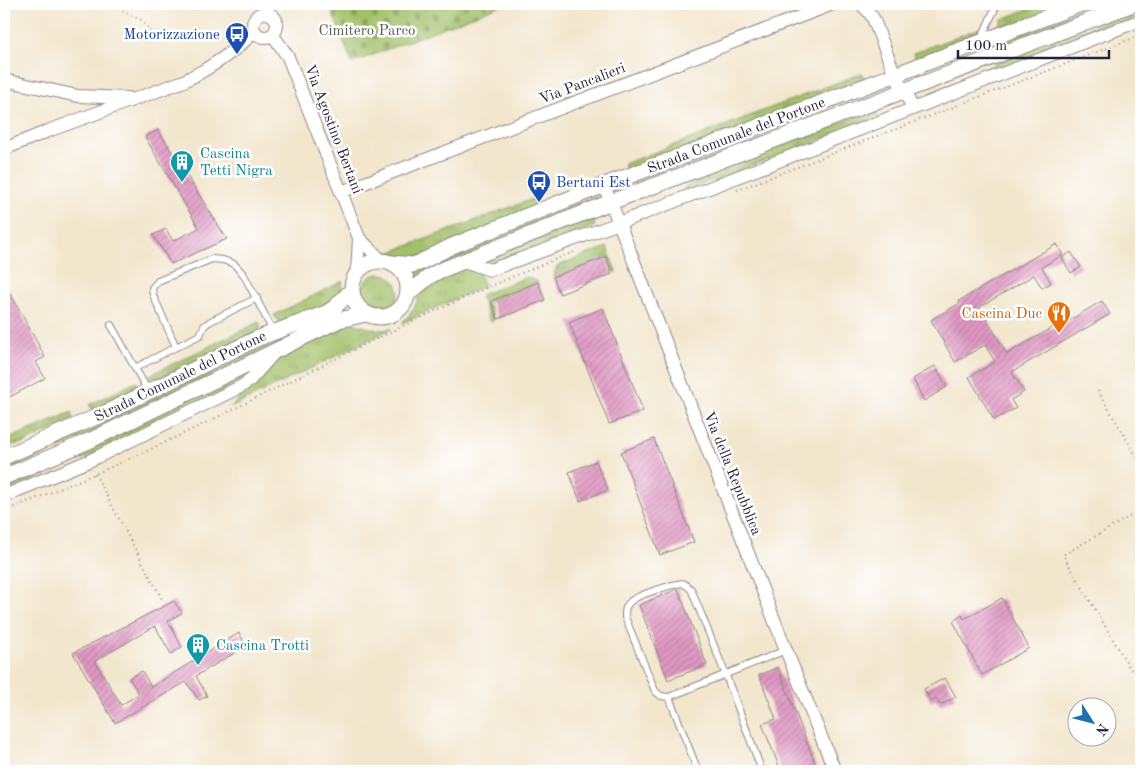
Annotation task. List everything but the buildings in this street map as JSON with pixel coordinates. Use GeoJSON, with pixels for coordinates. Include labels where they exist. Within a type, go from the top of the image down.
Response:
{"type":"FeatureCollection","features":[{"type":"Feature","properties":{"kind":"street","name":"Via Pancalieri"},"geometry":{"type":"LineString","coordinates":[[341,192],[833,4]]}},
{"type":"Feature","properties":{"kind":"street"},"geometry":{"type":"LineString","coordinates":[[861,4],[873,18],[895,75],[913,108]]}},
{"type":"Feature","properties":{"kind":"street","name":"Strada Comunale del Portone"},"geometry":{"type":"LineString","coordinates":[[387,262],[412,265],[419,263],[452,246],[604,185],[1081,4]]}},
{"type":"Feature","properties":{"kind":"street","name":"Strada Comunale del Portone"},"geometry":{"type":"LineString","coordinates":[[408,294],[430,276],[611,202],[1133,4]]}},
{"type":"Feature","properties":{"kind":"street"},"geometry":{"type":"LineString","coordinates":[[264,8],[276,19],[277,28],[273,34],[262,37],[254,31],[253,22],[264,8]]}},
{"type":"Feature","properties":{"kind":"street"},"geometry":{"type":"LineString","coordinates":[[464,261],[490,270],[619,223],[1141,20]]}},
{"type":"Feature","properties":{"kind":"street"},"geometry":{"type":"LineString","coordinates":[[4,149],[184,81],[202,72],[248,38],[254,31]]}},
{"type":"Feature","properties":{"kind":"street","name":"Via Agostino Bertani"},"geometry":{"type":"LineString","coordinates":[[273,34],[288,57],[359,238],[357,273]]}},
{"type":"Feature","properties":{"kind":"street"},"geometry":{"type":"LineString","coordinates":[[4,80],[78,96],[138,98]]}},
{"type":"Feature","properties":{"kind":"street","name":"Via della Repubblica"},"geometry":{"type":"LineString","coordinates":[[604,185],[674,367],[835,771]]}},
{"type":"Feature","properties":{"kind":"street","name":"Via Agostino Bertani"},"geometry":{"type":"LineString","coordinates":[[359,238],[387,262]]}},
{"type":"Feature","properties":{"kind":"street"},"geometry":{"type":"LineString","coordinates":[[387,262],[403,272],[408,283],[408,294],[400,310],[388,317],[378,318],[366,314],[355,303],[351,291],[352,283],[357,273],[364,266],[387,262]]}},
{"type":"Feature","properties":{"kind":"street","name":"Strada Comunale del Portone"},"geometry":{"type":"LineString","coordinates":[[4,457],[103,414],[272,331],[326,313],[334,308],[351,291]]}},
{"type":"Feature","properties":{"kind":"street","name":"Strada Comunale del Portone"},"geometry":{"type":"LineString","coordinates":[[4,477],[91,440],[345,318],[366,314]]}},
{"type":"Feature","properties":{"kind":"street","name":"Strada Comunale del Portone"},"geometry":{"type":"LineString","coordinates":[[4,496],[91,460],[242,386],[267,362],[275,351]]}},
{"type":"Feature","properties":{"kind":"lane"},"geometry":{"type":"LineString","coordinates":[[980,42],[997,4]]}},
{"type":"Feature","properties":{"kind":"lane"},"geometry":{"type":"LineString","coordinates":[[176,347],[152,294],[152,288],[158,281],[212,258],[234,264],[244,275],[272,331]]}},
{"type":"Feature","properties":{"kind":"lane"},"geometry":{"type":"LineString","coordinates":[[135,368],[200,335],[204,326],[209,322],[257,298]]}},
{"type":"Feature","properties":{"kind":"lane"},"geometry":{"type":"LineString","coordinates":[[110,325],[148,391]]}},
{"type":"Feature","properties":{"kind":"lane"},"geometry":{"type":"LineString","coordinates":[[762,771],[725,673],[691,589],[684,583],[674,584],[631,600],[625,608],[625,617],[655,691],[661,696],[669,697],[725,673],[786,650]]}},
{"type":"Feature","properties":{"kind":"lane"},"geometry":{"type":"LineString","coordinates":[[669,697],[698,771]]}},
{"type":"Feature","properties":{"kind":"path"},"geometry":{"type":"LineString","coordinates":[[109,4],[141,20],[151,33]]}},
{"type":"Feature","properties":{"kind":"path"},"geometry":{"type":"LineString","coordinates":[[735,191],[1141,35]]}},
{"type":"Feature","properties":{"kind":"path"},"geometry":{"type":"LineString","coordinates":[[4,511],[95,474],[169,440],[478,291],[576,252]]}},
{"type":"Feature","properties":{"kind":"path"},"geometry":{"type":"LineString","coordinates":[[1098,391],[1141,464]]}},
{"type":"Feature","properties":{"kind":"path"},"geometry":{"type":"LineString","coordinates":[[91,460],[95,474],[162,599]]}},
{"type":"Feature","properties":{"kind":"path"},"geometry":{"type":"LineString","coordinates":[[1131,670],[1063,555],[1141,510]]}},
{"type":"Feature","properties":{"kind":"green space","name":"Cimitero Parco"},"geometry":{"type":"Polygon","coordinates":[[[329,4],[504,4],[352,63],[329,4]]]}},
{"type":"Feature","properties":{"kind":"green space"},"geometry":{"type":"Polygon","coordinates":[[[1043,4],[1063,5],[997,30],[1002,19],[1043,4]]]}},
{"type":"Feature","properties":{"kind":"green space"},"geometry":{"type":"Polygon","coordinates":[[[1095,4],[1118,4],[969,61],[968,58],[1006,38],[1095,4]]]}},
{"type":"Feature","properties":{"kind":"green space"},"geometry":{"type":"Polygon","coordinates":[[[1141,7],[1141,16],[931,96],[930,93],[973,76],[1000,61],[1141,7]]]}},
{"type":"Feature","properties":{"kind":"green space"},"geometry":{"type":"Polygon","coordinates":[[[980,28],[975,38],[916,61],[913,53],[980,28]]]}},
{"type":"Feature","properties":{"kind":"green space"},"geometry":{"type":"Polygon","coordinates":[[[862,73],[865,80],[627,172],[624,164],[862,73]]]}},
{"type":"Feature","properties":{"kind":"green space"},"geometry":{"type":"Polygon","coordinates":[[[876,109],[879,117],[685,191],[684,188],[711,172],[876,109]]]}},
{"type":"Feature","properties":{"kind":"green space"},"geometry":{"type":"Polygon","coordinates":[[[535,198],[538,206],[416,258],[402,259],[386,254],[535,198]]]}},
{"type":"Feature","properties":{"kind":"green space"},"geometry":{"type":"Polygon","coordinates":[[[586,203],[588,207],[417,279],[411,270],[454,250],[576,204],[586,203]]]}},
{"type":"Feature","properties":{"kind":"green space"},"geometry":{"type":"Polygon","coordinates":[[[592,218],[595,226],[495,264],[478,261],[592,218]]]}},
{"type":"Feature","properties":{"kind":"green space"},"geometry":{"type":"Polygon","coordinates":[[[607,247],[616,272],[614,273],[608,257],[553,277],[557,266],[607,247]]]}},
{"type":"Feature","properties":{"kind":"green space"},"geometry":{"type":"Polygon","coordinates":[[[463,267],[478,271],[484,286],[402,323],[414,309],[419,295],[429,285],[463,267]]]}},
{"type":"Feature","properties":{"kind":"green space"},"geometry":{"type":"Polygon","coordinates":[[[380,274],[387,275],[393,279],[397,285],[397,299],[393,305],[387,309],[380,310],[373,309],[367,305],[363,299],[362,292],[363,285],[367,279],[373,275],[380,274]]]}},
{"type":"Feature","properties":{"kind":"green space"},"geometry":{"type":"Polygon","coordinates":[[[527,277],[538,282],[488,302],[494,320],[490,322],[480,295],[527,277]]]}},
{"type":"Feature","properties":{"kind":"green space"},"geometry":{"type":"Polygon","coordinates":[[[343,281],[341,293],[332,304],[281,322],[274,315],[343,281]]]}},
{"type":"Feature","properties":{"kind":"green space"},"geometry":{"type":"Polygon","coordinates":[[[259,322],[261,327],[259,331],[155,380],[152,379],[150,375],[259,322]]]}},
{"type":"Feature","properties":{"kind":"green space"},"geometry":{"type":"Polygon","coordinates":[[[351,323],[378,330],[391,329],[230,408],[283,354],[344,324],[351,323]]]}},
{"type":"Feature","properties":{"kind":"green space"},"geometry":{"type":"Polygon","coordinates":[[[315,324],[118,422],[4,472],[4,463],[271,337],[315,324]]]}},
{"type":"Feature","properties":{"kind":"green space"},"geometry":{"type":"Polygon","coordinates":[[[257,367],[242,383],[104,450],[4,492],[4,483],[257,367]]]}},
{"type":"Feature","properties":{"kind":"green space"},"geometry":{"type":"Polygon","coordinates":[[[136,382],[138,389],[94,411],[89,405],[136,382]]]}},
{"type":"Feature","properties":{"kind":"green space"},"geometry":{"type":"Polygon","coordinates":[[[72,412],[73,420],[24,443],[4,446],[4,441],[72,412]]]}},
{"type":"Feature","properties":{"kind":"place","name":"Motorizzazione"},"geometry":{"type":"Point","coordinates":[237,55]}},
{"type":"Feature","properties":{"kind":"place","name":"Cascina Tetti Nigra"},"geometry":{"type":"Point","coordinates":[182,183]}},
{"type":"Feature","properties":{"kind":"place","name":"Bertani Est"},"geometry":{"type":"Point","coordinates":[539,203]}},
{"type":"Feature","properties":{"kind":"place","name":"Cascina Duc"},"geometry":{"type":"Point","coordinates":[1059,334]}},
{"type":"Feature","properties":{"kind":"place","name":"Cascina Trotti"},"geometry":{"type":"Point","coordinates":[198,666]}}]}
